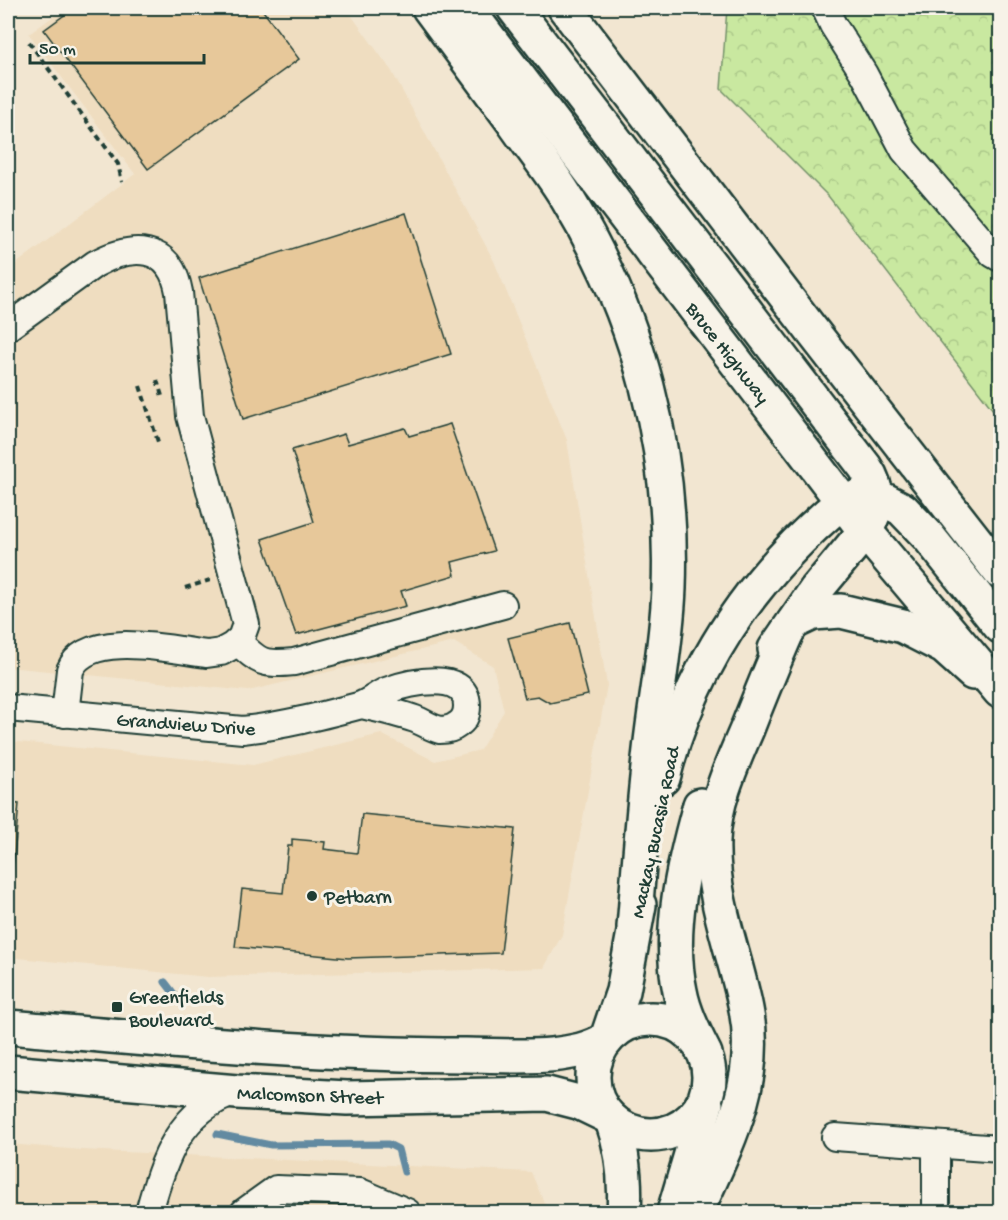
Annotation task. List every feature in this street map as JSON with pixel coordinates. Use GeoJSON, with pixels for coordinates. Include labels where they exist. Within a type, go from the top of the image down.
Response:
{"type":"FeatureCollection","features":[{"type":"Feature","properties":{"kind":"main road"},"geometry":{"type":"LineString","coordinates":[[429,8],[547,169],[573,209],[609,279],[628,325],[639,355],[654,414],[665,479],[669,588],[647,774],[634,927]]}},
{"type":"Feature","properties":{"kind":"main road","name":"Bruce Highway"},"geometry":{"type":"LineString","coordinates":[[466,8],[865,531],[1000,691]]}},
{"type":"Feature","properties":{"kind":"main road"},"geometry":{"type":"LineString","coordinates":[[514,8],[860,459],[871,475],[876,497]]}},
{"type":"Feature","properties":{"kind":"main road"},"geometry":{"type":"LineString","coordinates":[[565,8],[1000,572]]}},
{"type":"Feature","properties":{"kind":"main road"},"geometry":{"type":"LineString","coordinates":[[843,501],[855,497],[876,497],[892,502],[913,519],[1000,626]]}},
{"type":"Feature","properties":{"kind":"main road","name":"Mackay Bucasia Road"},"geometry":{"type":"LineString","coordinates":[[705,1054],[684,1007],[677,973],[677,921],[687,860],[704,790],[737,710],[754,681],[816,590],[865,531],[874,513],[876,497]]}},
{"type":"Feature","properties":{"kind":"main road","name":"Mackay Bucasia Road"},"geometry":{"type":"LineString","coordinates":[[606,1039],[623,991],[647,870],[657,804],[679,723],[704,668],[737,613],[759,584],[797,542],[843,501]]}},
{"type":"Feature","properties":{"kind":"main road"},"geometry":{"type":"LineString","coordinates":[[696,1212],[736,1121],[744,1095],[749,1066],[747,1012],[715,887],[714,827],[731,768],[790,627],[813,614],[841,611],[913,630],[944,647],[1000,699]]}},
{"type":"Feature","properties":{"kind":"main road"},"geometry":{"type":"LineString","coordinates":[[8,1027],[262,1048],[387,1055],[542,1055],[588,1047],[606,1039],[626,1025],[636,1022],[667,1021],[685,1030],[699,1045],[705,1054],[709,1076],[702,1124],[674,1212]]}},
{"type":"Feature","properties":{"kind":"main road"},"geometry":{"type":"LineString","coordinates":[[606,1039],[595,1063],[593,1083],[599,1103],[611,1119],[622,1127],[643,1134],[665,1133],[685,1124],[693,1117],[705,1098],[708,1087]]}},
{"type":"Feature","properties":{"kind":"main road","name":"Malcomson Street"},"geometry":{"type":"LineString","coordinates":[[8,1072],[237,1092],[387,1098],[508,1093],[547,1094],[578,1102],[611,1119]]}},
{"type":"Feature","properties":{"kind":"main road"},"geometry":{"type":"LineString","coordinates":[[611,1119],[620,1146],[625,1176],[624,1212]]}},
{"type":"Feature","properties":{"kind":"street"},"geometry":{"type":"LineString","coordinates":[[825,8],[864,74],[904,150],[993,254],[1000,258]]}},
{"type":"Feature","properties":{"kind":"street"},"geometry":{"type":"LineString","coordinates":[[8,327],[106,258],[137,249],[151,252],[162,258],[176,278],[190,416],[223,573],[246,624],[245,632],[238,642],[221,652],[207,654],[122,645],[100,647],[80,657],[73,664],[68,678],[65,714]]}},
{"type":"Feature","properties":{"kind":"street"},"geometry":{"type":"LineString","coordinates":[[238,642],[258,661],[294,662],[503,605]]}},
{"type":"Feature","properties":{"kind":"street","name":"Grandview Drive"},"geometry":{"type":"LineString","coordinates":[[8,708],[243,730],[279,726],[362,705]]}},
{"type":"Feature","properties":{"kind":"street"},"geometry":{"type":"LineString","coordinates":[[149,1212],[168,1156],[184,1127],[209,1102],[237,1092]]}},
{"type":"Feature","properties":{"kind":"street"},"geometry":{"type":"LineString","coordinates":[[835,1137],[1000,1149]]}},
{"type":"Feature","properties":{"kind":"street"},"geometry":{"type":"LineString","coordinates":[[936,1144],[936,1212]]}},
{"type":"Feature","properties":{"kind":"street"},"geometry":{"type":"LineString","coordinates":[[244,1212],[276,1189],[360,1192],[407,1212]]}},
{"type":"Feature","properties":{"kind":"path"},"geometry":{"type":"LineString","coordinates":[[29,42],[118,164],[122,182]]}},
{"type":"Feature","properties":{"kind":"path"},"geometry":{"type":"LineString","coordinates":[[140,386],[159,445]]}},
{"type":"Feature","properties":{"kind":"path"},"geometry":{"type":"LineString","coordinates":[[185,588],[223,573]]}},
{"type":"Feature","properties":{"kind":"shaded area"},"geometry":{"type":"Polygon","coordinates":[[[65,8],[346,8],[391,70],[494,261],[567,440],[607,685],[562,935],[544,968],[208,977],[8,957],[8,741],[253,765],[381,734],[435,761],[480,750],[504,711],[493,666],[454,642],[248,691],[8,667],[8,270],[135,174],[29,34],[65,8]]]}},
{"type":"Feature","properties":{"kind":"shaded area"},"geometry":{"type":"Polygon","coordinates":[[[8,1144],[82,1150],[531,1172],[548,1212],[8,1212],[8,1144]]]}},
{"type":"Feature","properties":{"kind":"green space"},"geometry":{"type":"Polygon","coordinates":[[[727,8],[1000,8],[1000,419],[829,197],[721,89],[727,8]]]}},
{"type":"Feature","properties":{"kind":"building"},"geometry":{"type":"Polygon","coordinates":[[[74,8],[261,8],[299,59],[148,169],[44,30],[74,8]]]}},
{"type":"Feature","properties":{"kind":"building"},"geometry":{"type":"Polygon","coordinates":[[[406,213],[451,354],[243,419],[199,278],[406,213]]]}},
{"type":"Feature","properties":{"kind":"building"},"geometry":{"type":"Polygon","coordinates":[[[450,424],[494,551],[452,562],[455,575],[401,591],[406,606],[296,635],[262,539],[314,522],[292,450],[344,434],[348,444],[405,428],[409,436],[450,424]]]}},
{"type":"Feature","properties":{"kind":"building"},"geometry":{"type":"Polygon","coordinates":[[[570,623],[588,695],[550,703],[538,696],[525,698],[508,638],[570,623]]]}},
{"type":"Feature","properties":{"kind":"building"},"geometry":{"type":"Polygon","coordinates":[[[8,803],[19,804],[8,920],[8,803]]]}},
{"type":"Feature","properties":{"kind":"building"},"geometry":{"type":"Polygon","coordinates":[[[362,814],[515,829],[501,953],[348,958],[235,947],[242,889],[283,893],[288,846],[292,846],[292,839],[325,842],[324,849],[357,853],[362,814]]]}},
{"type":"Feature","properties":{"kind":"waterway"},"geometry":{"type":"LineString","coordinates":[[165,982],[182,1004]]}},
{"type":"Feature","properties":{"kind":"waterway"},"geometry":{"type":"LineString","coordinates":[[217,1134],[271,1145],[388,1144],[398,1149],[404,1172]]}},
{"type":"Feature","properties":{"kind":"place","name":"Petbarn"},"geometry":{"type":"Point","coordinates":[312,896]}},
{"type":"Feature","properties":{"kind":"place","name":"Greenfields Boulevard"},"geometry":{"type":"Point","coordinates":[117,1007]}}]}
